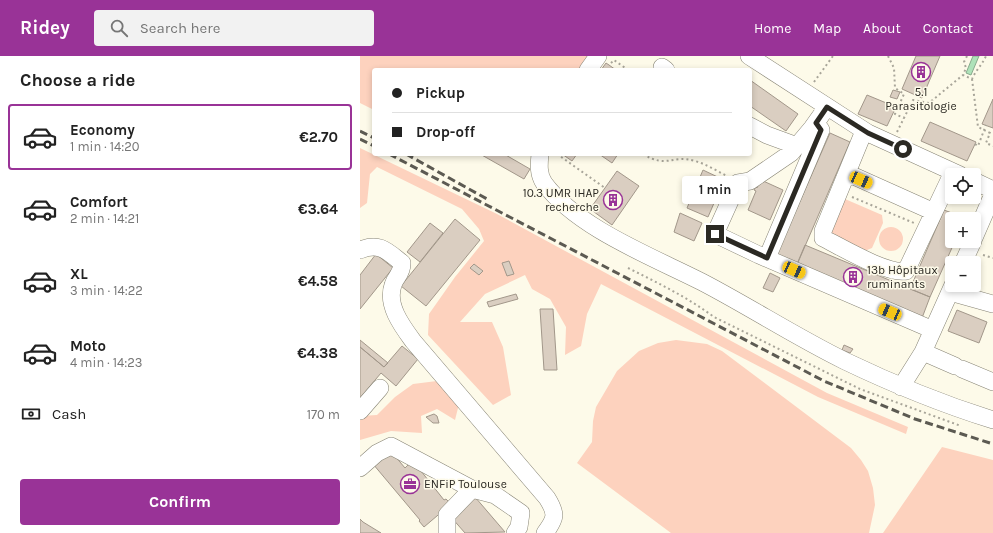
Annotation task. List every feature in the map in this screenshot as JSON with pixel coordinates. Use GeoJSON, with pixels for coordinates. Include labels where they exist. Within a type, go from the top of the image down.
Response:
{"type":"FeatureCollection","features":[{"type":"Feature","properties":{"kind":"lane"},"geometry":{"type":"LineString","coordinates":[[749,56],[864,131],[945,169]]}},
{"type":"Feature","properties":{"kind":"lane"},"geometry":{"type":"LineString","coordinates":[[592,68],[604,61]]}},
{"type":"Feature","properties":{"kind":"lane"},"geometry":{"type":"LineString","coordinates":[[827,107],[791,153],[750,181],[738,183],[715,234],[933,330]]}},
{"type":"Feature","properties":{"kind":"lane"},"geometry":{"type":"LineString","coordinates":[[767,258],[821,130],[816,123]]}},
{"type":"Feature","properties":{"kind":"lane"},"geometry":{"type":"LineString","coordinates":[[752,127],[767,135],[797,146]]}},
{"type":"Feature","properties":{"kind":"lane"},"geometry":{"type":"LineString","coordinates":[[864,131],[823,231],[823,238],[868,260],[899,272],[906,271],[934,212],[945,193]]}},
{"type":"Feature","properties":{"kind":"lane"},"geometry":{"type":"LineString","coordinates":[[540,156],[539,169],[545,183],[568,206],[602,231],[733,299],[843,360],[901,387],[993,420]]}},
{"type":"Feature","properties":{"kind":"lane"},"geometry":{"type":"LineString","coordinates":[[847,173],[934,212]]}},
{"type":"Feature","properties":{"kind":"lane"},"geometry":{"type":"LineString","coordinates":[[981,184],[993,190]]}},
{"type":"Feature","properties":{"kind":"lane"},"geometry":{"type":"LineString","coordinates":[[981,222],[993,194]]}},
{"type":"Feature","properties":{"kind":"lane"},"geometry":{"type":"LineString","coordinates":[[360,250],[368,247],[382,247],[402,263],[402,271],[393,285],[392,294],[396,316],[413,341],[547,498],[555,510],[554,521],[545,533]]}},
{"type":"Feature","properties":{"kind":"lane"},"geometry":{"type":"LineString","coordinates":[[901,387],[923,352],[950,292]]}},
{"type":"Feature","properties":{"kind":"lane"},"geometry":{"type":"LineString","coordinates":[[962,292],[993,304]]}},
{"type":"Feature","properties":{"kind":"lane"},"geometry":{"type":"LineString","coordinates":[[923,352],[993,382]]}},
{"type":"Feature","properties":{"kind":"lane"},"geometry":{"type":"LineString","coordinates":[[360,411],[380,388]]}},
{"type":"Feature","properties":{"kind":"lane"},"geometry":{"type":"LineString","coordinates":[[360,468],[377,453],[391,446],[472,489],[495,496],[521,513],[519,527],[515,533]]}},
{"type":"Feature","properties":{"kind":"lane"},"geometry":{"type":"LineString","coordinates":[[445,532],[447,515],[472,489]]}},
{"type":"Feature","properties":{"kind":"path"},"geometry":{"type":"LineString","coordinates":[[806,93],[833,56]]}},
{"type":"Feature","properties":{"kind":"path"},"geometry":{"type":"LineString","coordinates":[[888,56],[894,68],[895,88],[904,94]]}},
{"type":"Feature","properties":{"kind":"path"},"geometry":{"type":"LineString","coordinates":[[891,144],[913,100],[929,103],[963,75],[966,68],[964,62],[967,56]]}},
{"type":"Feature","properties":{"kind":"path"},"geometry":{"type":"LineString","coordinates":[[986,56],[981,68],[976,72],[972,79],[978,127],[990,133],[986,143],[993,146]]}},
{"type":"Feature","properties":{"kind":"path"},"geometry":{"type":"LineString","coordinates":[[604,61],[614,60],[625,68]]}},
{"type":"Feature","properties":{"kind":"path"},"geometry":{"type":"LineString","coordinates":[[963,75],[972,79]]}},
{"type":"Feature","properties":{"kind":"path"},"geometry":{"type":"LineString","coordinates":[[904,118],[894,113],[905,90]]}},
{"type":"Feature","properties":{"kind":"path"},"geometry":{"type":"LineString","coordinates":[[975,144],[978,146],[986,125]]}},
{"type":"Feature","properties":{"kind":"path"},"geometry":{"type":"LineString","coordinates":[[560,156],[605,188]]}},
{"type":"Feature","properties":{"kind":"path"},"geometry":{"type":"LineString","coordinates":[[647,156],[660,162],[684,159],[695,161],[727,176],[738,183]]}},
{"type":"Feature","properties":{"kind":"path"},"geometry":{"type":"LineString","coordinates":[[839,192],[927,228]]}},
{"type":"Feature","properties":{"kind":"shaded area"},"geometry":{"type":"Polygon","coordinates":[[[360,56],[588,56],[581,68],[372,68],[372,109],[360,103],[360,56]]]}},
{"type":"Feature","properties":{"kind":"shaded area"},"geometry":{"type":"Polygon","coordinates":[[[973,56],[979,56],[971,75],[966,73],[973,56]]]}},
{"type":"Feature","properties":{"kind":"shaded area"},"geometry":{"type":"Polygon","coordinates":[[[360,148],[372,154],[372,156],[377,156],[497,214],[827,393],[908,427],[906,434],[818,397],[601,284],[587,314],[581,346],[565,355],[566,327],[550,299],[532,289],[525,275],[485,294],[460,322],[492,322],[503,347],[511,395],[493,405],[428,335],[429,314],[455,277],[484,241],[479,229],[462,209],[377,167],[370,174],[367,203],[360,208],[360,148]]]}},
{"type":"Feature","properties":{"kind":"shaded area"},"geometry":{"type":"Polygon","coordinates":[[[845,199],[882,215],[883,223],[872,248],[861,250],[831,236],[829,229],[845,199]]]}},
{"type":"Feature","properties":{"kind":"shaded area"},"geometry":{"type":"Polygon","coordinates":[[[891,227],[900,230],[903,239],[900,248],[891,251],[882,248],[879,239],[882,230],[891,227]]]}},
{"type":"Feature","properties":{"kind":"shaded area"},"geometry":{"type":"Polygon","coordinates":[[[676,340],[707,344],[722,351],[851,448],[868,471],[873,488],[875,505],[869,533],[671,533],[577,463],[592,442],[593,421],[596,407],[617,371],[639,351],[658,343],[676,340]]]}},
{"type":"Feature","properties":{"kind":"shaded area"},"geometry":{"type":"Polygon","coordinates":[[[437,381],[459,404],[455,420],[437,409],[421,416],[422,433],[391,431],[360,440],[360,416],[377,415],[395,397],[413,384],[437,381]]]}},
{"type":"Feature","properties":{"kind":"shaded area"},"geometry":{"type":"Polygon","coordinates":[[[942,447],[993,460],[993,533],[883,533],[942,447]]]}},
{"type":"Feature","properties":{"kind":"building","name":"5.1 Parasitologie"},"geometry":{"type":"Polygon","coordinates":[[[916,56],[940,56],[922,98],[902,89],[916,56]]]}},
{"type":"Feature","properties":{"kind":"building"},"geometry":{"type":"Polygon","coordinates":[[[606,63],[613,68],[602,68],[606,63]]]}},
{"type":"Feature","properties":{"kind":"building"},"geometry":{"type":"Polygon","coordinates":[[[752,81],[798,114],[786,131],[752,107],[752,81]]]}},
{"type":"Feature","properties":{"kind":"building"},"geometry":{"type":"Polygon","coordinates":[[[893,90],[900,92],[897,99],[890,97],[893,90]]]}},
{"type":"Feature","properties":{"kind":"building"},"geometry":{"type":"Polygon","coordinates":[[[867,95],[896,107],[887,126],[858,114],[867,95]]]}},
{"type":"Feature","properties":{"kind":"building"},"geometry":{"type":"Polygon","coordinates":[[[993,99],[993,128],[982,124],[993,99]]]}},
{"type":"Feature","properties":{"kind":"building"},"geometry":{"type":"Polygon","coordinates":[[[930,122],[976,142],[967,161],[921,141],[930,122]]]}},
{"type":"Feature","properties":{"kind":"building"},"geometry":{"type":"Polygon","coordinates":[[[830,133],[850,142],[796,267],[775,258],[830,133]]]}},
{"type":"Feature","properties":{"kind":"building"},"geometry":{"type":"Polygon","coordinates":[[[484,156],[507,156],[530,169],[524,179],[484,156]]]}},
{"type":"Feature","properties":{"kind":"building"},"geometry":{"type":"Polygon","coordinates":[[[565,156],[576,156],[572,161],[565,156]]]}},
{"type":"Feature","properties":{"kind":"building"},"geometry":{"type":"Polygon","coordinates":[[[602,156],[617,156],[612,163],[602,156]]]}},
{"type":"Feature","properties":{"kind":"building"},"geometry":{"type":"Polygon","coordinates":[[[703,170],[724,180],[708,217],[687,208],[703,170]]]}},
{"type":"Feature","properties":{"kind":"building","name":"10.3 UMR IHAP recherche"},"geometry":{"type":"Polygon","coordinates":[[[617,171],[639,186],[612,225],[590,209],[617,171]]]}},
{"type":"Feature","properties":{"kind":"building"},"geometry":{"type":"Polygon","coordinates":[[[761,180],[783,190],[770,220],[748,210],[756,191],[754,190],[756,187],[757,188],[761,180]]]}},
{"type":"Feature","properties":{"kind":"building"},"geometry":{"type":"Polygon","coordinates":[[[944,210],[949,212],[945,212],[945,248],[952,248],[948,256],[945,256],[945,263],[930,297],[910,289],[944,210]]]}},
{"type":"Feature","properties":{"kind":"building"},"geometry":{"type":"Polygon","coordinates":[[[680,213],[702,223],[694,241],[674,232],[680,213]]]}},
{"type":"Feature","properties":{"kind":"building"},"geometry":{"type":"Polygon","coordinates":[[[455,219],[480,240],[426,306],[401,286],[455,219]]]}},
{"type":"Feature","properties":{"kind":"building"},"geometry":{"type":"Polygon","coordinates":[[[430,223],[443,233],[420,262],[407,252],[430,223]]]}},
{"type":"Feature","properties":{"kind":"building","name":"13b Hôpitaux ruminants"},"geometry":{"type":"Polygon","coordinates":[[[805,245],[930,297],[922,318],[797,264],[805,245]]]}},
{"type":"Feature","properties":{"kind":"building"},"geometry":{"type":"Polygon","coordinates":[[[376,254],[393,268],[360,309],[360,275],[376,254]]]}},
{"type":"Feature","properties":{"kind":"building"},"geometry":{"type":"Polygon","coordinates":[[[509,261],[514,274],[507,276],[502,263],[509,261]]]}},
{"type":"Feature","properties":{"kind":"building"},"geometry":{"type":"Polygon","coordinates":[[[474,264],[483,271],[479,275],[470,268],[474,264]]]}},
{"type":"Feature","properties":{"kind":"building"},"geometry":{"type":"Polygon","coordinates":[[[770,273],[780,278],[773,292],[763,288],[770,273]]]}},
{"type":"Feature","properties":{"kind":"building"},"geometry":{"type":"Polygon","coordinates":[[[516,294],[518,299],[489,307],[487,302],[516,294]]]}},
{"type":"Feature","properties":{"kind":"building"},"geometry":{"type":"Polygon","coordinates":[[[540,309],[553,309],[557,370],[544,370],[540,309]]]}},
{"type":"Feature","properties":{"kind":"building"},"geometry":{"type":"Polygon","coordinates":[[[957,310],[987,322],[979,343],[948,331],[957,310]]]}},
{"type":"Feature","properties":{"kind":"building"},"geometry":{"type":"Polygon","coordinates":[[[360,340],[388,363],[384,367],[360,347],[360,340]]]}},
{"type":"Feature","properties":{"kind":"building"},"geometry":{"type":"Polygon","coordinates":[[[844,345],[853,349],[850,353],[842,350],[844,345]]]}},
{"type":"Feature","properties":{"kind":"building"},"geometry":{"type":"Polygon","coordinates":[[[402,346],[418,359],[396,386],[381,373],[360,398],[360,347],[384,367],[402,346]]]}},
{"type":"Feature","properties":{"kind":"building"},"geometry":{"type":"Polygon","coordinates":[[[434,414],[437,416],[439,423],[433,423],[426,417],[434,414]]]}},
{"type":"Feature","properties":{"kind":"building","name":"ENFiP Toulouse"},"geometry":{"type":"Polygon","coordinates":[[[390,450],[405,468],[410,463],[414,468],[417,466],[444,500],[446,499],[451,504],[424,527],[419,521],[420,520],[373,464],[390,450]]]}},
{"type":"Feature","properties":{"kind":"building"},"geometry":{"type":"Polygon","coordinates":[[[475,497],[505,532],[465,533],[451,517],[475,497]]]}},
{"type":"Feature","properties":{"kind":"building"},"geometry":{"type":"Polygon","coordinates":[[[360,519],[363,522],[381,533],[360,533],[360,519]]]}},
{"type":"Feature","properties":{"kind":"railway"},"geometry":{"type":"LineString","coordinates":[[360,131],[372,137]]}},
{"type":"Feature","properties":{"kind":"railway"},"geometry":{"type":"LineString","coordinates":[[360,139],[372,145]]}},
{"type":"Feature","properties":{"kind":"railway"},"geometry":{"type":"LineString","coordinates":[[393,156],[824,381],[915,419],[993,444]]}},
{"type":"Feature","properties":{"kind":"railway"},"geometry":{"type":"LineString","coordinates":[[410,156],[487,199]]}},
{"type":"Feature","properties":{"kind":"place","name":"5.1 Parasitologie"},"geometry":{"type":"Point","coordinates":[921,72]}},
{"type":"Feature","properties":{"kind":"place","name":"10.3 UMR IHAP recherche"},"geometry":{"type":"Point","coordinates":[613,200]}},
{"type":"Feature","properties":{"kind":"place","name":"13b Hôpitaux ruminants"},"geometry":{"type":"Point","coordinates":[853,277]}},
{"type":"Feature","properties":{"kind":"place","name":"ENFiP Toulouse"},"geometry":{"type":"Point","coordinates":[410,484]}},
{"type":"Feature","properties":{"kind":"route"},"geometry":{"type":"LineString","coordinates":[[715,234],[767,258],[791,205],[821,130],[816,123],[827,107],[868,133],[903,149]]}}]}
